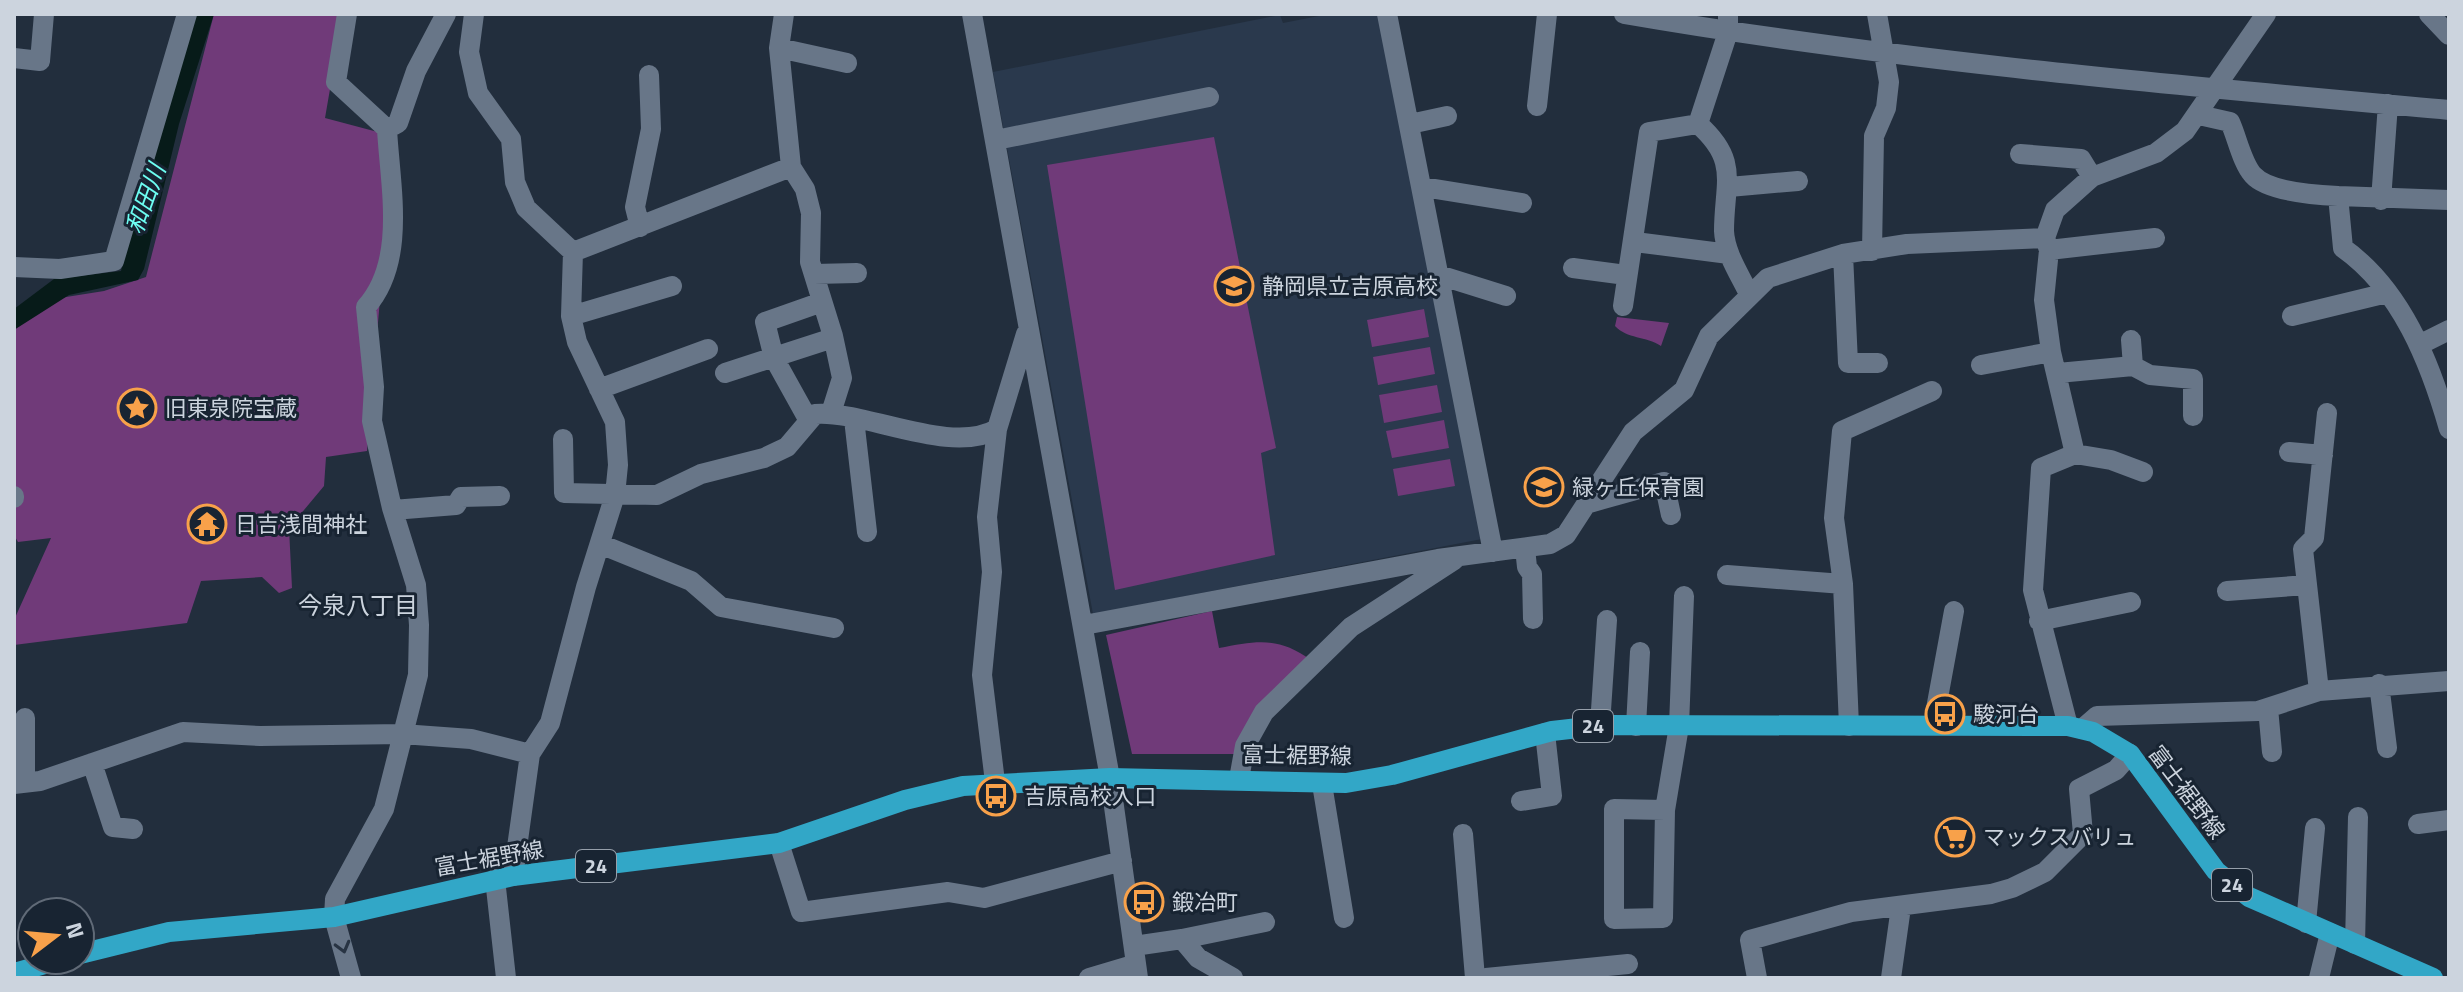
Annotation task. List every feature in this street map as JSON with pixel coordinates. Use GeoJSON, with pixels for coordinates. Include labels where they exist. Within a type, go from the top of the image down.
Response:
{"type":"FeatureCollection","features":[{"type":"Feature","properties":{"kind":"main road","name":"富士裾野線"},"geometry":{"type":"LineString","coordinates":[[96,950],[169,932],[334,917],[504,878],[779,843],[931,792],[995,782],[1110,778],[1239,779],[1322,784],[1392,775],[1545,733],[1600,725],[1933,725],[2075,728],[2130,754],[2216,871],[2249,897],[2433,978]]}},
{"type":"Feature","properties":{"kind":"street"},"geometry":{"type":"LineString","coordinates":[[14,58],[40,61],[44,14]]}},
{"type":"Feature","properties":{"kind":"street"},"geometry":{"type":"LineString","coordinates":[[14,267],[60,269],[114,261],[187,14]]}},
{"type":"Feature","properties":{"kind":"street"},"geometry":{"type":"LineString","coordinates":[[347,14],[336,82],[387,129],[393,219],[391,253],[381,291],[366,307],[374,387],[372,421],[393,510],[416,585],[419,625],[418,675],[384,809],[335,899],[334,917],[351,978]]}},
{"type":"Feature","properties":{"kind":"street"},"geometry":{"type":"LineString","coordinates":[[387,129],[398,123],[416,71],[446,14]]}},
{"type":"Feature","properties":{"kind":"street"},"geometry":{"type":"LineString","coordinates":[[474,14],[469,52],[478,93],[511,139],[515,182],[526,208],[573,252],[571,316],[577,342],[619,437],[615,495],[550,723],[530,754],[504,878],[506,978]]}},
{"type":"Feature","properties":{"kind":"street"},"geometry":{"type":"LineString","coordinates":[[784,14],[779,48],[791,167],[805,189],[811,213],[810,262],[842,378],[831,413]]}},
{"type":"Feature","properties":{"kind":"street"},"geometry":{"type":"LineString","coordinates":[[972,14],[1084,625],[1110,778],[1136,963]]}},
{"type":"Feature","properties":{"kind":"street"},"geometry":{"type":"LineString","coordinates":[[1387,14],[1493,552]]}},
{"type":"Feature","properties":{"kind":"street"},"geometry":{"type":"LineString","coordinates":[[1537,106],[1547,14]]}},
{"type":"Feature","properties":{"kind":"street"},"geometry":{"type":"LineString","coordinates":[[1624,14],[1728,23],[1884,51],[2212,88],[2449,110]]}},
{"type":"Feature","properties":{"kind":"street"},"geometry":{"type":"LineString","coordinates":[[1872,251],[1874,136],[1886,108],[1889,82],[1877,14]]}},
{"type":"Feature","properties":{"kind":"street"},"geometry":{"type":"LineString","coordinates":[[2429,14],[2449,35]]}},
{"type":"Feature","properties":{"kind":"street"},"geometry":{"type":"LineString","coordinates":[[2075,454],[2051,352],[2044,300],[2047,244],[2055,210],[2092,177],[2156,153],[2185,131],[2199,115],[2212,88],[2261,15]]}},
{"type":"Feature","properties":{"kind":"street"},"geometry":{"type":"LineString","coordinates":[[1698,124],[1728,23]]}},
{"type":"Feature","properties":{"kind":"street"},"geometry":{"type":"LineString","coordinates":[[779,48],[847,63]]}},
{"type":"Feature","properties":{"kind":"street"},"geometry":{"type":"LineString","coordinates":[[640,227],[635,207],[651,129],[649,75]]}},
{"type":"Feature","properties":{"kind":"street"},"geometry":{"type":"LineString","coordinates":[[996,140],[1209,97]]}},
{"type":"Feature","properties":{"kind":"street"},"geometry":{"type":"LineString","coordinates":[[2381,200],[2388,104]]}},
{"type":"Feature","properties":{"kind":"street"},"geometry":{"type":"LineString","coordinates":[[2199,115],[2230,122],[2253,175],[2266,183],[2302,194],[2381,200],[2449,200]]}},
{"type":"Feature","properties":{"kind":"street"},"geometry":{"type":"LineString","coordinates":[[1410,124],[1447,116]]}},
{"type":"Feature","properties":{"kind":"street"},"geometry":{"type":"LineString","coordinates":[[1698,124],[1719,143],[1729,187],[1724,233],[1729,254],[1749,294]]}},
{"type":"Feature","properties":{"kind":"street"},"geometry":{"type":"LineString","coordinates":[[1623,306],[1626,275],[1635,242],[1649,132],[1698,124]]}},
{"type":"Feature","properties":{"kind":"street"},"geometry":{"type":"LineString","coordinates":[[2020,154],[2081,159],[2092,177]]}},
{"type":"Feature","properties":{"kind":"street"},"geometry":{"type":"LineString","coordinates":[[573,252],[791,167]]}},
{"type":"Feature","properties":{"kind":"street"},"geometry":{"type":"LineString","coordinates":[[1729,187],[1798,181]]}},
{"type":"Feature","properties":{"kind":"street"},"geometry":{"type":"LineString","coordinates":[[1423,187],[1522,203]]}},
{"type":"Feature","properties":{"kind":"street"},"geometry":{"type":"LineString","coordinates":[[2338,196],[2343,248],[2369,266],[2419,345],[2445,403],[2449,429]]}},
{"type":"Feature","properties":{"kind":"street"},"geometry":{"type":"LineString","coordinates":[[1084,625],[1438,559],[1454,560],[1550,544],[1566,535],[1633,432],[1684,390],[1709,336],[1768,278],[1843,254],[1907,244],[2047,244],[2155,238]]}},
{"type":"Feature","properties":{"kind":"street"},"geometry":{"type":"LineString","coordinates":[[1635,242],[1729,254]]}},
{"type":"Feature","properties":{"kind":"street"},"geometry":{"type":"LineString","coordinates":[[1843,254],[1848,363],[1878,363]]}},
{"type":"Feature","properties":{"kind":"street"},"geometry":{"type":"LineString","coordinates":[[1573,268],[1626,275]]}},
{"type":"Feature","properties":{"kind":"street"},"geometry":{"type":"LineString","coordinates":[[814,274],[857,273]]}},
{"type":"Feature","properties":{"kind":"street"},"geometry":{"type":"LineString","coordinates":[[1439,275],[1506,296]]}},
{"type":"Feature","properties":{"kind":"street"},"geometry":{"type":"LineString","coordinates":[[571,316],[672,286]]}},
{"type":"Feature","properties":{"kind":"street"},"geometry":{"type":"LineString","coordinates":[[2292,316],[2387,293]]}},
{"type":"Feature","properties":{"kind":"street"},"geometry":{"type":"LineString","coordinates":[[809,421],[774,358],[765,322],[822,302]]}},
{"type":"Feature","properties":{"kind":"street"},"geometry":{"type":"LineString","coordinates":[[995,782],[982,675],[992,572],[987,517],[997,429],[1028,326]]}},
{"type":"Feature","properties":{"kind":"street"},"geometry":{"type":"LineString","coordinates":[[2419,345],[2449,330]]}},
{"type":"Feature","properties":{"kind":"street"},"geometry":{"type":"LineString","coordinates":[[725,373],[833,338]]}},
{"type":"Feature","properties":{"kind":"street"},"geometry":{"type":"LineString","coordinates":[[2131,340],[2133,366]]}},
{"type":"Feature","properties":{"kind":"street"},"geometry":{"type":"LineString","coordinates":[[599,389],[708,349]]}},
{"type":"Feature","properties":{"kind":"street"},"geometry":{"type":"LineString","coordinates":[[1981,365],[2051,352]]}},
{"type":"Feature","properties":{"kind":"street"},"geometry":{"type":"LineString","coordinates":[[2058,373],[2133,366],[2150,375],[2193,379],[2193,416]]}},
{"type":"Feature","properties":{"kind":"street"},"geometry":{"type":"LineString","coordinates":[[1849,726],[1843,584],[1834,518],[1842,431],[1932,391]]}},
{"type":"Feature","properties":{"kind":"street"},"geometry":{"type":"LineString","coordinates":[[563,439],[564,493],[657,495],[701,474],[764,458],[787,447],[815,414],[831,413],[925,434],[985,436],[997,429]]}},
{"type":"Feature","properties":{"kind":"street"},"geometry":{"type":"LineString","coordinates":[[2319,691],[2303,549],[2314,538],[2327,413]]}},
{"type":"Feature","properties":{"kind":"street"},"geometry":{"type":"LineString","coordinates":[[854,419],[867,532]]}},
{"type":"Feature","properties":{"kind":"street"},"geometry":{"type":"LineString","coordinates":[[2289,452],[2323,455]]}},
{"type":"Feature","properties":{"kind":"street"},"geometry":{"type":"LineString","coordinates":[[2143,472],[2111,460],[2075,454],[2041,468],[2033,590],[2039,621],[2075,728],[2097,716],[2268,708],[2319,691],[2449,681]]}},
{"type":"Feature","properties":{"kind":"street"},"geometry":{"type":"LineString","coordinates":[[1589,503],[1664,482],[1671,515]]}},
{"type":"Feature","properties":{"kind":"street"},"geometry":{"type":"LineString","coordinates":[[393,510],[456,505],[461,497],[500,496]]}},
{"type":"Feature","properties":{"kind":"street"},"geometry":{"type":"LineString","coordinates":[[600,544],[691,581],[721,607],[834,628]]}},
{"type":"Feature","properties":{"kind":"street"},"geometry":{"type":"LineString","coordinates":[[1525,548],[1527,567],[1532,574],[1533,619]]}},
{"type":"Feature","properties":{"kind":"street"},"geometry":{"type":"LineString","coordinates":[[1239,779],[1245,746],[1264,712],[1351,627],[1454,560]]}},
{"type":"Feature","properties":{"kind":"street"},"geometry":{"type":"LineString","coordinates":[[1727,575],[1843,584]]}},
{"type":"Feature","properties":{"kind":"street"},"geometry":{"type":"LineString","coordinates":[[2227,591],[2307,585]]}},
{"type":"Feature","properties":{"kind":"street"},"geometry":{"type":"LineString","coordinates":[[1665,810],[1614,809],[1614,919],[1663,918],[1665,810],[1679,726],[1684,596]]}},
{"type":"Feature","properties":{"kind":"street"},"geometry":{"type":"LineString","coordinates":[[2039,621],[2131,602]]}},
{"type":"Feature","properties":{"kind":"street"},"geometry":{"type":"LineString","coordinates":[[1933,725],[1954,611]]}},
{"type":"Feature","properties":{"kind":"street"},"geometry":{"type":"LineString","coordinates":[[1600,725],[1607,620]]}},
{"type":"Feature","properties":{"kind":"street"},"geometry":{"type":"LineString","coordinates":[[1636,726],[1640,652]]}},
{"type":"Feature","properties":{"kind":"street"},"geometry":{"type":"LineString","coordinates":[[2379,684],[2387,748]]}},
{"type":"Feature","properties":{"kind":"street"},"geometry":{"type":"LineString","coordinates":[[2268,708],[2272,752]]}},
{"type":"Feature","properties":{"kind":"street"},"geometry":{"type":"LineString","coordinates":[[25,718],[20,784],[183,732],[260,736],[402,734],[471,739],[530,754]]}},
{"type":"Feature","properties":{"kind":"street"},"geometry":{"type":"LineString","coordinates":[[1521,801],[1552,796],[1545,733]]}},
{"type":"Feature","properties":{"kind":"street"},"geometry":{"type":"LineString","coordinates":[[1757,978],[1750,940],[1851,912],[1991,894],[2045,872],[2083,834],[2079,789],[2116,770],[2130,754]]}},
{"type":"Feature","properties":{"kind":"street"},"geometry":{"type":"LineString","coordinates":[[92,763],[113,827],[133,829]]}},
{"type":"Feature","properties":{"kind":"street"},"geometry":{"type":"LineString","coordinates":[[1322,784],[1344,918]]}},
{"type":"Feature","properties":{"kind":"street"},"geometry":{"type":"LineString","coordinates":[[2355,944],[2358,817]]}},
{"type":"Feature","properties":{"kind":"street"},"geometry":{"type":"LineString","coordinates":[[2418,824],[2449,820]]}},
{"type":"Feature","properties":{"kind":"street"},"geometry":{"type":"LineString","coordinates":[[2306,923],[2315,828]]}},
{"type":"Feature","properties":{"kind":"street"},"geometry":{"type":"LineString","coordinates":[[1463,834],[1475,978]]}},
{"type":"Feature","properties":{"kind":"street"},"geometry":{"type":"LineString","coordinates":[[779,843],[801,912],[948,892],[984,898],[1122,861]]}},
{"type":"Feature","properties":{"kind":"street"},"geometry":{"type":"LineString","coordinates":[[1891,978],[1901,907]]}},
{"type":"Feature","properties":{"kind":"street"},"geometry":{"type":"LineString","coordinates":[[1089,978],[1136,963],[1182,939],[1265,922]]}},
{"type":"Feature","properties":{"kind":"street"},"geometry":{"type":"LineString","coordinates":[[2319,978],[2330,933]]}},
{"type":"Feature","properties":{"kind":"street"},"geometry":{"type":"LineString","coordinates":[[1182,939],[1198,958],[1233,978]]}},
{"type":"Feature","properties":{"kind":"street"},"geometry":{"type":"LineString","coordinates":[[1486,978],[1628,964]]}},
{"type":"Feature","properties":{"kind":"shaded area"},"geometry":{"type":"Polygon","coordinates":[[[214,14],[343,14],[325,118],[389,135],[385,241],[367,451],[326,457],[324,486],[289,528],[292,588],[279,593],[262,577],[201,581],[187,623],[14,645],[14,620],[51,538],[18,542],[14,535],[14,327],[41,301],[104,291],[146,277],[214,14]]]}},
{"type":"Feature","properties":{"kind":"shaded area","name":"静岡県立吉原高校"},"geometry":{"type":"Polygon","coordinates":[[[1329,14],[1387,14],[1482,539],[1093,614],[993,72],[1280,15],[1283,23],[1329,14]]]}},
{"type":"Feature","properties":{"kind":"shaded area"},"geometry":{"type":"Polygon","coordinates":[[[1214,137],[1276,448],[1261,453],[1275,555],[1115,590],[1047,165],[1214,137]]]}},
{"type":"Feature","properties":{"kind":"shaded area"},"geometry":{"type":"Polygon","coordinates":[[[1424,309],[1429,337],[1372,347],[1367,320],[1424,309]]]}},
{"type":"Feature","properties":{"kind":"shaded area"},"geometry":{"type":"Polygon","coordinates":[[[1617,317],[1669,323],[1661,346],[1620,330],[1615,326],[1617,317]]]}},
{"type":"Feature","properties":{"kind":"shaded area"},"geometry":{"type":"Polygon","coordinates":[[[1430,347],[1435,374],[1378,385],[1373,357],[1430,347]]]}},
{"type":"Feature","properties":{"kind":"shaded area"},"geometry":{"type":"Polygon","coordinates":[[[1437,385],[1442,412],[1384,423],[1379,395],[1437,385]]]}},
{"type":"Feature","properties":{"kind":"shaded area"},"geometry":{"type":"Polygon","coordinates":[[[1444,420],[1449,448],[1392,458],[1386,431],[1444,420]]]}},
{"type":"Feature","properties":{"kind":"shaded area"},"geometry":{"type":"Polygon","coordinates":[[[1450,459],[1455,486],[1398,496],[1393,469],[1450,459]]]}},
{"type":"Feature","properties":{"kind":"shaded area"},"geometry":{"type":"Polygon","coordinates":[[[1212,611],[1219,648],[1266,642],[1288,647],[1311,660],[1238,754],[1132,754],[1106,635],[1212,611]]]}},
{"type":"Feature","properties":{"kind":"water","name":"和田川"},"geometry":{"type":"Polygon","coordinates":[[[192,14],[214,14],[179,124],[144,269],[138,280],[69,295],[14,330],[14,309],[54,279],[121,271],[192,14]]]}},
{"type":"Feature","properties":{"kind":"place","name":"静岡県立吉原高校"},"geometry":{"type":"Point","coordinates":[1234,286]}},
{"type":"Feature","properties":{"kind":"place","name":"旧東泉院宝蔵"},"geometry":{"type":"Point","coordinates":[137,408]}},
{"type":"Feature","properties":{"kind":"place","name":"緑ヶ丘保育園"},"geometry":{"type":"Point","coordinates":[1544,487]}},
{"type":"Feature","properties":{"kind":"place","name":"日吉浅間神社"},"geometry":{"type":"Point","coordinates":[207,524]}},
{"type":"Feature","properties":{"kind":"place","name":"駿河台"},"geometry":{"type":"Point","coordinates":[1945,714]}},
{"type":"Feature","properties":{"kind":"place","name":"吉原高校入口"},"geometry":{"type":"Point","coordinates":[996,796]}},
{"type":"Feature","properties":{"kind":"place","name":"マックスバリュ"},"geometry":{"type":"Point","coordinates":[1955,837]}},
{"type":"Feature","properties":{"kind":"place","name":"鍛冶町"},"geometry":{"type":"Point","coordinates":[1144,902]}},
{"type":"Feature","properties":{"kind":"district","name":"今泉八丁目"},"geometry":{"type":"Point","coordinates":[358,606]}}]}
